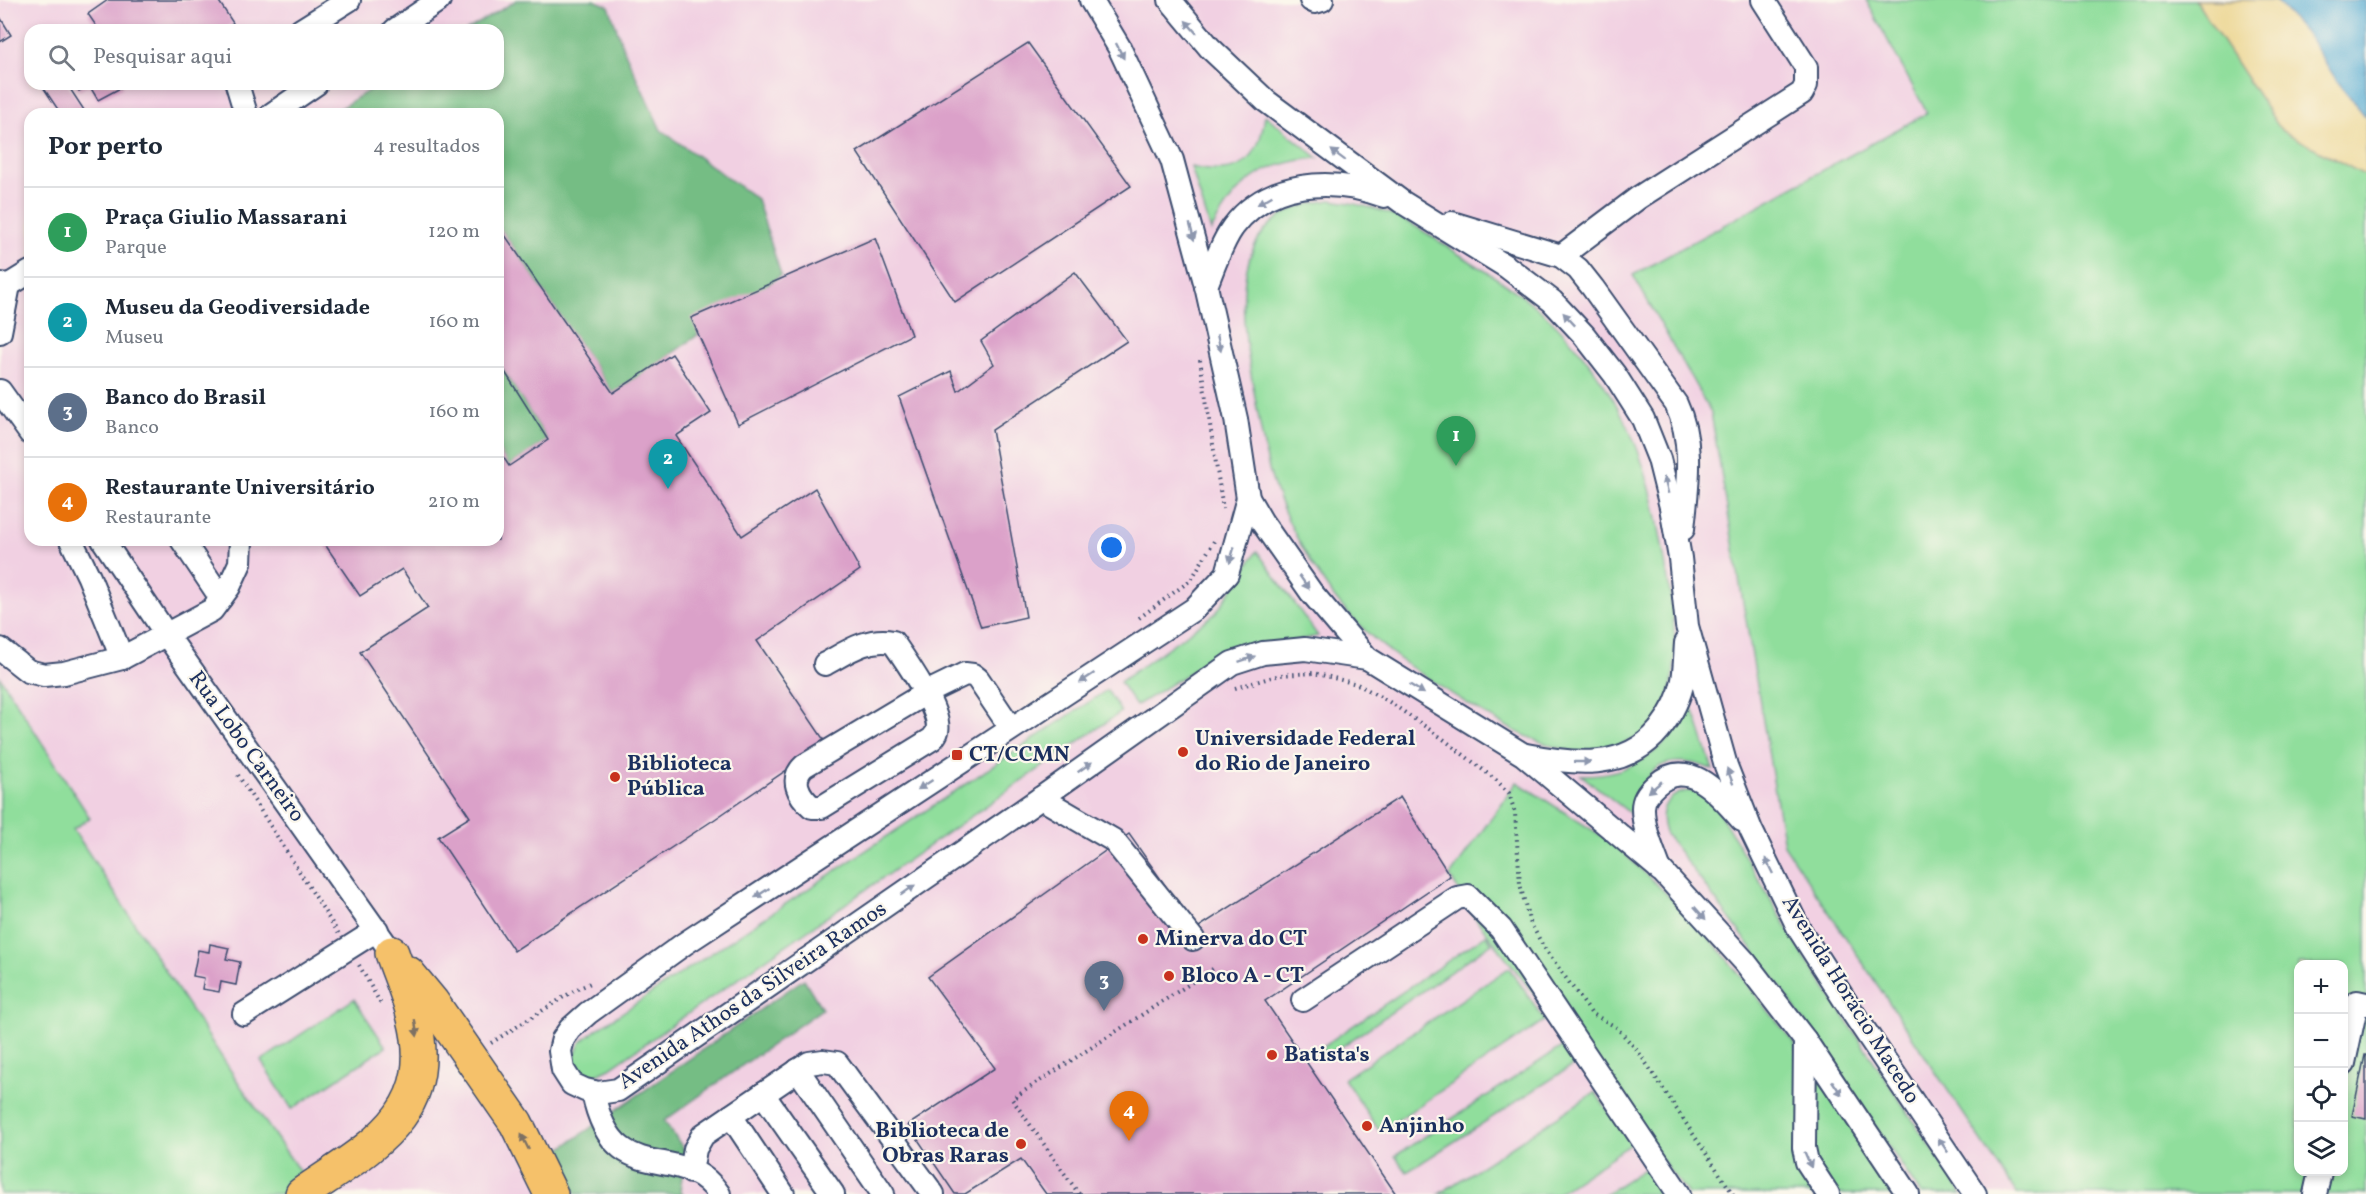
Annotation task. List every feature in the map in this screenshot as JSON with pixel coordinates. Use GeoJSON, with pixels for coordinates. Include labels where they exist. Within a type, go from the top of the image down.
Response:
{"type":"FeatureCollection","features":[{"type":"Feature","properties":{"kind":"highway"},"geometry":{"type":"LineString","coordinates":[[384,941],[432,1002],[516,1123],[551,1194]]}},
{"type":"Feature","properties":{"kind":"highway"},"geometry":{"type":"LineString","coordinates":[[302,1194],[380,1140],[407,1108],[418,1080],[419,1051],[414,1018],[384,941]]}},
{"type":"Feature","properties":{"kind":"street"},"geometry":{"type":"LineString","coordinates":[[311,24],[349,0]]}},
{"type":"Feature","properties":{"kind":"street"},"geometry":{"type":"LineString","coordinates":[[404,24],[439,0]]}},
{"type":"Feature","properties":{"kind":"street"},"geometry":{"type":"LineString","coordinates":[[1092,0],[1119,47],[1172,160],[1206,286],[1236,419],[1248,498],[1262,522],[1311,592],[1367,658],[1524,755],[1660,870],[1745,962],[1805,1040],[1908,1194]]}},
{"type":"Feature","properties":{"kind":"street"},"geometry":{"type":"LineString","coordinates":[[1170,0],[1210,48],[1266,101],[1402,202],[1507,267],[1552,301],[1584,334],[1615,375],[1642,419],[1659,459],[1680,558],[1687,626],[1683,682],[1670,717],[1651,740],[1627,756],[1595,762],[1565,762],[1524,755]]}},
{"type":"Feature","properties":{"kind":"street"},"geometry":{"type":"LineString","coordinates":[[1311,0],[1314,2],[1322,0]]}},
{"type":"Feature","properties":{"kind":"street"},"geometry":{"type":"LineString","coordinates":[[1561,256],[1638,198],[1802,93],[1806,85],[1806,67],[1763,0]]}},
{"type":"Feature","properties":{"kind":"street"},"geometry":{"type":"LineString","coordinates":[[239,90],[244,108]]}},
{"type":"Feature","properties":{"kind":"street"},"geometry":{"type":"LineString","coordinates":[[281,108],[307,90]]}},
{"type":"Feature","properties":{"kind":"street"},"geometry":{"type":"LineString","coordinates":[[1206,286],[1233,228],[1248,210],[1278,193],[1306,185],[1340,185],[1363,188],[1402,202]]}},
{"type":"Feature","properties":{"kind":"street"},"geometry":{"type":"LineString","coordinates":[[1422,214],[1561,256],[1578,269],[1593,288],[1676,404],[1686,430],[1688,471],[1680,558]]}},
{"type":"Feature","properties":{"kind":"street"},"geometry":{"type":"LineString","coordinates":[[0,332],[4,285],[24,275]]}},
{"type":"Feature","properties":{"kind":"street"},"geometry":{"type":"LineString","coordinates":[[0,391],[24,425]]}},
{"type":"Feature","properties":{"kind":"street","name":"Avenida Athos da Silveira Ramos"},"geometry":{"type":"LineString","coordinates":[[1248,498],[1227,574],[1194,609],[684,944],[588,1013],[570,1029],[563,1039],[560,1061],[566,1077],[573,1084],[593,1092],[618,1090],[1232,663],[1263,653],[1305,648],[1367,658]]}},
{"type":"Feature","properties":{"kind":"street"},"geometry":{"type":"LineString","coordinates":[[74,546],[122,658]]}},
{"type":"Feature","properties":{"kind":"street","name":"Rua Lobo Carneiro"},"geometry":{"type":"LineString","coordinates":[[107,546],[166,634],[384,941]]}},
{"type":"Feature","properties":{"kind":"street"},"geometry":{"type":"LineString","coordinates":[[186,546],[221,598]]}},
{"type":"Feature","properties":{"kind":"street"},"geometry":{"type":"LineString","coordinates":[[0,649],[28,671],[44,675],[63,673],[122,658],[212,610],[229,587],[240,563],[241,546]]}},
{"type":"Feature","properties":{"kind":"street","name":"Avenida Horácio Macedo"},"geometry":{"type":"LineString","coordinates":[[1687,626],[1726,766],[1751,830],[1799,929],[1975,1194]]}},
{"type":"Feature","properties":{"kind":"street"},"geometry":{"type":"LineString","coordinates":[[825,664],[866,642],[880,639],[893,642],[926,693],[938,724],[937,732],[932,739],[822,807],[812,807],[806,802],[795,781],[797,773],[926,693],[965,674],[973,675],[978,679],[1011,728]]}},
{"type":"Feature","properties":{"kind":"street"},"geometry":{"type":"LineString","coordinates":[[1660,870],[1648,837],[1642,806],[1648,792],[1658,782],[1674,776],[1689,776],[1704,781],[1751,830]]}},
{"type":"Feature","properties":{"kind":"street"},"geometry":{"type":"LineString","coordinates":[[1041,798],[1113,840],[1193,939]]}},
{"type":"Feature","properties":{"kind":"street"},"geometry":{"type":"LineString","coordinates":[[1303,1000],[1457,898],[1468,896],[1501,928],[1679,1194]]}},
{"type":"Feature","properties":{"kind":"street"},"geometry":{"type":"LineString","coordinates":[[244,1014],[384,941]]}},
{"type":"Feature","properties":{"kind":"street"},"geometry":{"type":"LineString","coordinates":[[2348,1041],[2357,1002],[2366,1004]]}},
{"type":"Feature","properties":{"kind":"street"},"geometry":{"type":"LineString","coordinates":[[1805,1040],[1803,1148],[1807,1162],[1828,1194]]}},
{"type":"Feature","properties":{"kind":"street"},"geometry":{"type":"LineString","coordinates":[[691,1172],[695,1149],[703,1135],[798,1070],[809,1064],[823,1061],[837,1063],[933,1194]]}},
{"type":"Feature","properties":{"kind":"street"},"geometry":{"type":"LineString","coordinates":[[798,1070],[883,1194]]}},
{"type":"Feature","properties":{"kind":"street"},"geometry":{"type":"LineString","coordinates":[[593,1092],[600,1121],[610,1140],[621,1151],[644,1161],[691,1172],[704,1178],[719,1194]]}},
{"type":"Feature","properties":{"kind":"street"},"geometry":{"type":"LineString","coordinates":[[764,1094],[833,1194]]}},
{"type":"Feature","properties":{"kind":"street"},"geometry":{"type":"LineString","coordinates":[[731,1116],[783,1194]]}},
{"type":"Feature","properties":{"kind":"street"},"geometry":{"type":"LineString","coordinates":[[2315,1194],[2319,1176]]}},
{"type":"Feature","properties":{"kind":"path"},"geometry":{"type":"LineString","coordinates":[[1199,356],[1223,511]]}},
{"type":"Feature","properties":{"kind":"path"},"geometry":{"type":"LineString","coordinates":[[1133,622],[1191,580],[1219,531]]}},
{"type":"Feature","properties":{"kind":"path"},"geometry":{"type":"LineString","coordinates":[[1233,688],[1280,675],[1314,673],[1357,684],[1388,701],[1442,738],[1509,793],[1515,813],[1520,884],[1529,920],[1543,946],[1591,1013],[1616,1027],[1638,1051],[1733,1194]]}},
{"type":"Feature","properties":{"kind":"path"},"geometry":{"type":"LineString","coordinates":[[1079,1194],[1012,1099],[1215,968]]}},
{"type":"Feature","properties":{"kind":"path"},"geometry":{"type":"LineString","coordinates":[[468,1054],[489,1044],[575,990],[597,981]]}},
{"type":"Feature","properties":{"kind":"shaded area","name":"Universidade Federal do Rio de Janeiro"},"geometry":{"type":"Polygon","coordinates":[[[0,0],[2276,0],[2366,1194],[0,1194],[0,0]]]}},
{"type":"Feature","properties":{"kind":"green space"},"geometry":{"type":"Polygon","coordinates":[[[517,0],[594,0],[609,6],[624,50],[661,130],[757,199],[781,275],[659,363],[613,393],[504,234],[504,108],[341,108],[369,90],[504,90],[504,24],[477,24],[517,0]]]}},
{"type":"Feature","properties":{"kind":"green space"},"geometry":{"type":"Polygon","coordinates":[[[1866,0],[2195,0],[2349,165],[2366,174],[2366,1194],[2017,1194],[1784,845],[1711,413],[1633,275],[1927,113],[1866,0]]]}},
{"type":"Feature","properties":{"kind":"green space"},"geometry":{"type":"Polygon","coordinates":[[[1265,115],[1318,158],[1281,164],[1253,178],[1231,199],[1211,231],[1191,167],[1222,170],[1244,163],[1258,145],[1265,115]]]}},
{"type":"Feature","properties":{"kind":"green space"},"geometry":{"type":"Polygon","coordinates":[[[1331,200],[1374,208],[1405,221],[1516,291],[1571,341],[1613,399],[1638,450],[1650,488],[1663,548],[1673,616],[1674,669],[1669,693],[1660,715],[1645,732],[1622,744],[1600,751],[1583,753],[1547,744],[1505,726],[1428,678],[1374,639],[1343,608],[1304,551],[1283,509],[1267,460],[1248,359],[1244,295],[1251,255],[1266,229],[1290,211],[1309,204],[1331,200]]]}},
{"type":"Feature","properties":{"kind":"green space"},"geometry":{"type":"Polygon","coordinates":[[[504,370],[548,440],[509,466],[504,458],[504,370]]]}},
{"type":"Feature","properties":{"kind":"green space"},"geometry":{"type":"Polygon","coordinates":[[[1257,551],[1318,636],[1211,659],[1136,706],[1120,682],[1216,613],[1257,551]]]}},
{"type":"Feature","properties":{"kind":"green space"},"geometry":{"type":"Polygon","coordinates":[[[0,677],[90,818],[73,829],[240,1085],[309,1185],[296,1194],[0,1194],[0,677]]]}},
{"type":"Feature","properties":{"kind":"green space"},"geometry":{"type":"Polygon","coordinates":[[[1107,690],[1121,712],[610,1068],[593,1076],[579,1072],[573,1060],[580,1043],[596,1030],[1107,690]]]}},
{"type":"Feature","properties":{"kind":"green space"},"geometry":{"type":"Polygon","coordinates":[[[1691,702],[1713,770],[1685,762],[1658,767],[1646,782],[1636,818],[1581,775],[1617,771],[1648,756],[1672,733],[1691,702]]]}},
{"type":"Feature","properties":{"kind":"green space"},"geometry":{"type":"Polygon","coordinates":[[[1517,782],[1613,843],[1666,893],[1719,949],[1795,1044],[1819,1194],[1688,1194],[1473,915],[1450,876],[1517,782]]]}},
{"type":"Feature","properties":{"kind":"green space"},"geometry":{"type":"Polygon","coordinates":[[[1686,791],[1701,794],[1713,802],[1804,956],[1962,1194],[1921,1194],[1773,976],[1665,833],[1662,818],[1665,806],[1672,797],[1686,791]]]}},
{"type":"Feature","properties":{"kind":"green space"},"geometry":{"type":"Polygon","coordinates":[[[1486,935],[1492,943],[1328,1056],[1322,1047],[1486,935]]]}},
{"type":"Feature","properties":{"kind":"green space"},"geometry":{"type":"Polygon","coordinates":[[[1509,968],[1545,1020],[1380,1132],[1344,1079],[1509,968]]]}},
{"type":"Feature","properties":{"kind":"green space"},"geometry":{"type":"Polygon","coordinates":[[[804,979],[822,1009],[664,1121],[686,1152],[680,1190],[683,1194],[576,1194],[549,1157],[804,979]]]}},
{"type":"Feature","properties":{"kind":"green space"},"geometry":{"type":"Polygon","coordinates":[[[354,999],[386,1047],[292,1109],[261,1061],[354,999]]]}},
{"type":"Feature","properties":{"kind":"green space"},"geometry":{"type":"Polygon","coordinates":[[[1563,1046],[1575,1064],[1407,1172],[1395,1156],[1563,1046]]]}},
{"type":"Feature","properties":{"kind":"green space"},"geometry":{"type":"Polygon","coordinates":[[[1810,1065],[1899,1194],[1833,1194],[1812,1162],[1810,1065]]]}},
{"type":"Feature","properties":{"kind":"green space"},"geometry":{"type":"Polygon","coordinates":[[[1595,1092],[1631,1144],[1556,1194],[1439,1194],[1595,1092]]]}},
{"type":"Feature","properties":{"kind":"green space"},"geometry":{"type":"Polygon","coordinates":[[[1647,1167],[1663,1190],[1657,1194],[1605,1194],[1647,1167]]]}},
{"type":"Feature","properties":{"kind":"sand"},"geometry":{"type":"Polygon","coordinates":[[[2195,0],[2287,0],[2366,76],[2366,176],[2281,130],[2195,0]]]}},
{"type":"Feature","properties":{"kind":"water"},"geometry":{"type":"Polygon","coordinates":[[[2276,0],[2366,0],[2366,117],[2338,82],[2306,34],[2276,0]]]}},
{"type":"Feature","properties":{"kind":"building"},"geometry":{"type":"Polygon","coordinates":[[[108,0],[218,0],[233,23],[95,24],[88,14],[108,0]]]}},
{"type":"Feature","properties":{"kind":"building"},"geometry":{"type":"Polygon","coordinates":[[[0,17],[11,35],[0,42],[0,17]]]}},
{"type":"Feature","properties":{"kind":"building"},"geometry":{"type":"Polygon","coordinates":[[[1028,43],[1131,186],[955,302],[857,152],[1028,43]]]}},
{"type":"Feature","properties":{"kind":"building"},"geometry":{"type":"Polygon","coordinates":[[[45,90],[71,90],[83,108],[57,108],[45,90]]]}},
{"type":"Feature","properties":{"kind":"building"},"geometry":{"type":"Polygon","coordinates":[[[92,90],[117,90],[98,100],[92,90]]]}},
{"type":"Feature","properties":{"kind":"building"},"geometry":{"type":"Polygon","coordinates":[[[504,234],[613,393],[672,354],[711,413],[676,436],[742,536],[815,488],[860,570],[757,641],[826,743],[514,951],[438,837],[470,817],[360,652],[428,608],[402,569],[360,596],[326,546],[504,546],[504,458],[509,466],[548,440],[504,370],[504,234]]]}},
{"type":"Feature","properties":{"kind":"building"},"geometry":{"type":"Polygon","coordinates":[[[875,238],[911,335],[738,424],[691,318],[875,238]]]}},
{"type":"Feature","properties":{"kind":"building"},"geometry":{"type":"Polygon","coordinates":[[[1075,272],[1127,341],[992,430],[1026,617],[981,627],[899,397],[951,371],[958,391],[994,364],[981,341],[1075,272]]]}},
{"type":"Feature","properties":{"kind":"building"},"geometry":{"type":"Polygon","coordinates":[[[1400,797],[1450,876],[1265,1001],[1396,1194],[1046,1194],[1021,1159],[965,1194],[955,1194],[908,1125],[995,1068],[928,977],[1129,834],[1196,929],[1400,797]]]}},
{"type":"Feature","properties":{"kind":"building"},"geometry":{"type":"Polygon","coordinates":[[[210,944],[229,948],[226,959],[240,962],[236,985],[221,982],[219,992],[202,989],[204,978],[193,976],[198,950],[209,952],[210,944]]]}},
{"type":"Feature","properties":{"kind":"building"},"geometry":{"type":"Polygon","coordinates":[[[2366,1055],[2366,1119],[2352,1116],[2366,1055]]]}},
{"type":"Feature","properties":{"kind":"place","name":"Praça Giulio Massarani"},"geometry":{"type":"Point","coordinates":[1456,466]}},
{"type":"Feature","properties":{"kind":"place","name":"Museu da Geodiversidade"},"geometry":{"type":"Point","coordinates":[668,489]}},
{"type":"Feature","properties":{"kind":"place","name":"Universidade Federal do Rio de Janeiro"},"geometry":{"type":"Point","coordinates":[1183,752]}},
{"type":"Feature","properties":{"kind":"place","name":"CT/CCMN"},"geometry":{"type":"Point","coordinates":[957,755]}},
{"type":"Feature","properties":{"kind":"place","name":"Biblioteca Pública"},"geometry":{"type":"Point","coordinates":[615,777]}},
{"type":"Feature","properties":{"kind":"place","name":"Minerva do CT"},"geometry":{"type":"Point","coordinates":[1143,939]}},
{"type":"Feature","properties":{"kind":"place","name":"Bloco A - CT"},"geometry":{"type":"Point","coordinates":[1169,976]}},
{"type":"Feature","properties":{"kind":"place","name":"Banco do Brasil"},"geometry":{"type":"Point","coordinates":[1104,1011]}},
{"type":"Feature","properties":{"kind":"place","name":"Batista's"},"geometry":{"type":"Point","coordinates":[1272,1055]}},
{"type":"Feature","properties":{"kind":"place","name":"Anjinho"},"geometry":{"type":"Point","coordinates":[1367,1126]}},
{"type":"Feature","properties":{"kind":"place","name":"Restaurante Universitário"},"geometry":{"type":"Point","coordinates":[1129,1141]}},
{"type":"Feature","properties":{"kind":"place","name":"Biblioteca de Obras Raras"},"geometry":{"type":"Point","coordinates":[1021,1144]}}]}
